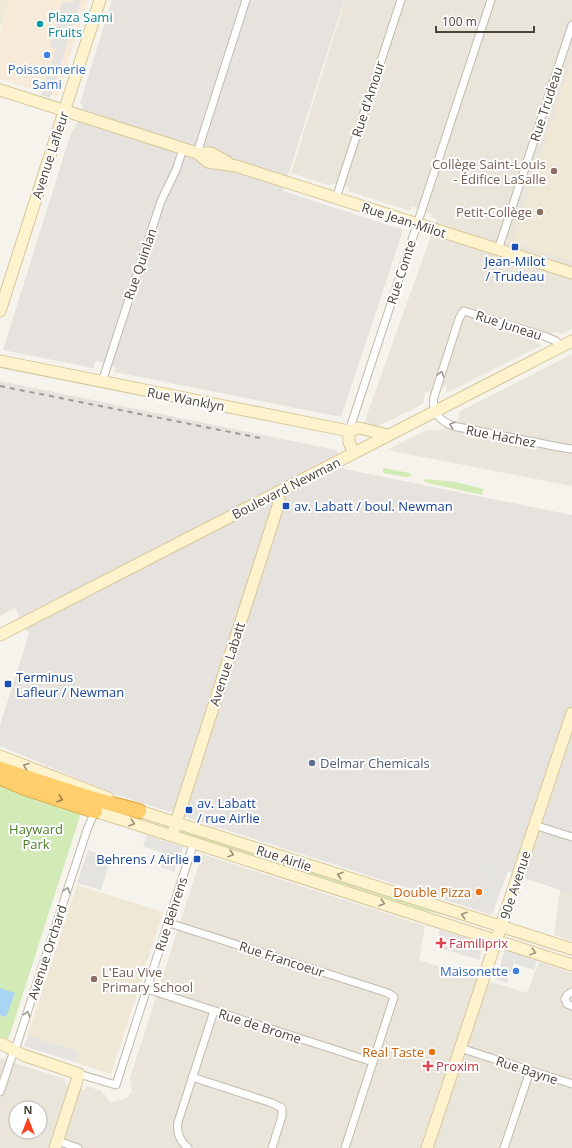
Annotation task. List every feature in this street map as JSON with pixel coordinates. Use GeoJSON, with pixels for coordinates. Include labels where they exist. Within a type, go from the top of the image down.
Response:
{"type":"FeatureCollection","features":[{"type":"Feature","properties":{"kind":"highway"},"geometry":{"type":"LineString","coordinates":[[0,769],[90,798],[138,811]]}},
{"type":"Feature","properties":{"kind":"highway"},"geometry":{"type":"LineString","coordinates":[[0,778],[25,788],[95,811]]}},
{"type":"Feature","properties":{"kind":"main road","name":"Avenue Lafleur"},"geometry":{"type":"LineString","coordinates":[[0,311],[100,0]]}},
{"type":"Feature","properties":{"kind":"main road","name":"Rue Jean-Milot"},"geometry":{"type":"LineString","coordinates":[[0,90],[183,149],[197,153],[211,153],[236,166],[572,273]]}},
{"type":"Feature","properties":{"kind":"main road","name":"Boulevard Newman"},"geometry":{"type":"LineString","coordinates":[[0,635],[572,341]]}},
{"type":"Feature","properties":{"kind":"main road","name":"Rue Wanklyn"},"geometry":{"type":"LineString","coordinates":[[0,361],[349,431],[358,428],[388,435]]}},
{"type":"Feature","properties":{"kind":"main road"},"geometry":{"type":"LineString","coordinates":[[349,431],[349,442],[354,453]]}},
{"type":"Feature","properties":{"kind":"main road","name":"Avenue Labatt"},"geometry":{"type":"LineString","coordinates":[[172,836],[278,506],[278,492]]}},
{"type":"Feature","properties":{"kind":"main road","name":"90e Avenue"},"geometry":{"type":"LineString","coordinates":[[427,1148],[572,714]]}},
{"type":"Feature","properties":{"kind":"main road","name":"Rue Airlie"},"geometry":{"type":"LineString","coordinates":[[0,756],[88,789],[138,811],[572,949]]}},
{"type":"Feature","properties":{"kind":"main road","name":"Rue Airlie"},"geometry":{"type":"LineString","coordinates":[[95,811],[572,964]]}},
{"type":"Feature","properties":{"kind":"main road"},"geometry":{"type":"LineString","coordinates":[[0,1043],[23,1055],[79,1074],[57,1144]]}},
{"type":"Feature","properties":{"kind":"street"},"geometry":{"type":"LineString","coordinates":[[197,153],[246,0]]}},
{"type":"Feature","properties":{"kind":"street","name":"Rue d'Amour"},"geometry":{"type":"LineString","coordinates":[[336,198],[401,0]]}},
{"type":"Feature","properties":{"kind":"street","name":"Rue Comte"},"geometry":{"type":"LineString","coordinates":[[349,431],[491,0]]}},
{"type":"Feature","properties":{"kind":"street","name":"Rue Trudeau"},"geometry":{"type":"LineString","coordinates":[[498,250],[572,25]]}},
{"type":"Feature","properties":{"kind":"street","name":"Rue Quinlan"},"geometry":{"type":"LineString","coordinates":[[102,382],[161,201],[176,170],[183,149]]}},
{"type":"Feature","properties":{"kind":"street","name":"Rue Juneau"},"geometry":{"type":"LineString","coordinates":[[435,412],[433,405],[434,397],[463,312],[544,336],[556,341],[560,348]]}},
{"type":"Feature","properties":{"kind":"street","name":"Rue Hachez"},"geometry":{"type":"LineString","coordinates":[[435,412],[441,419],[452,426],[572,449]]}},
{"type":"Feature","properties":{"kind":"street","name":"Avenue Orchard"},"geometry":{"type":"LineString","coordinates":[[0,1092],[82,843],[95,811]]}},
{"type":"Feature","properties":{"kind":"street"},"geometry":{"type":"LineString","coordinates":[[534,825],[572,838]]}},
{"type":"Feature","properties":{"kind":"street","name":"Rue Behrens"},"geometry":{"type":"LineString","coordinates":[[79,1074],[116,1085],[194,842]]}},
{"type":"Feature","properties":{"kind":"street","name":"Rue Francoeur"},"geometry":{"type":"LineString","coordinates":[[169,923],[388,993],[394,997],[373,1062]]}},
{"type":"Feature","properties":{"kind":"street","name":"Rue de Brome"},"geometry":{"type":"LineString","coordinates":[[147,989],[373,1062]]}},
{"type":"Feature","properties":{"kind":"street"},"geometry":{"type":"LineString","coordinates":[[572,992],[567,995],[565,999],[567,1004],[572,1006]]}},
{"type":"Feature","properties":{"kind":"street"},"geometry":{"type":"LineString","coordinates":[[188,1148],[180,1139],[177,1126],[214,1010]]}},
{"type":"Feature","properties":{"kind":"street","name":"Rue Bayne"},"geometry":{"type":"LineString","coordinates":[[460,1048],[572,1084]]}},
{"type":"Feature","properties":{"kind":"street"},"geometry":{"type":"LineString","coordinates":[[346,1148],[373,1062]]}},
{"type":"Feature","properties":{"kind":"street"},"geometry":{"type":"LineString","coordinates":[[504,1148],[530,1071]]}},
{"type":"Feature","properties":{"kind":"street"},"geometry":{"type":"LineString","coordinates":[[192,1077],[272,1103],[282,1108],[282,1116],[272,1148]]}},
{"type":"Feature","properties":{"kind":"street"},"geometry":{"type":"LineString","coordinates":[[57,1144],[78,1148]]}},
{"type":"Feature","properties":{"kind":"shaded area"},"geometry":{"type":"Polygon","coordinates":[[[0,0],[9,0],[0,28],[0,0]]]}},
{"type":"Feature","properties":{"kind":"shaded area"},"geometry":{"type":"Polygon","coordinates":[[[9,0],[88,0],[57,97],[0,79],[0,34],[9,0]]]}},
{"type":"Feature","properties":{"kind":"shaded area"},"geometry":{"type":"Polygon","coordinates":[[[74,0],[81,0],[50,98],[41,95],[56,49],[49,47],[63,1],[73,4],[74,0]]]}},
{"type":"Feature","properties":{"kind":"shaded area"},"geometry":{"type":"Polygon","coordinates":[[[112,0],[344,0],[283,191],[403,230],[341,417],[115,372],[116,367],[96,360],[93,368],[3,350],[71,133],[76,126],[83,106],[80,103],[112,0]]]}},
{"type":"Feature","properties":{"kind":"shaded area"},"geometry":{"type":"Polygon","coordinates":[[[345,0],[572,0],[572,329],[562,334],[556,331],[536,343],[542,345],[446,393],[447,386],[425,393],[423,404],[379,426],[364,423],[437,219],[431,217],[432,214],[412,206],[410,211],[348,191],[349,187],[331,183],[330,186],[291,173],[345,0]]]}},
{"type":"Feature","properties":{"kind":"shaded area","name":"Collège Saint-Louis - Édifice LaSalle"},"geometry":{"type":"Polygon","coordinates":[[[572,60],[572,262],[512,242],[572,60]]]}},
{"type":"Feature","properties":{"kind":"shaded area"},"geometry":{"type":"Polygon","coordinates":[[[572,354],[572,486],[387,450],[427,430],[440,430],[460,419],[459,412],[572,354]]]}},
{"type":"Feature","properties":{"kind":"shaded area"},"geometry":{"type":"Polygon","coordinates":[[[0,381],[336,450],[344,469],[572,515],[572,894],[518,876],[508,871],[492,915],[114,794],[0,746],[0,725],[29,634],[15,608],[0,616],[0,381]]]}},
{"type":"Feature","properties":{"kind":"shaded area"},"geometry":{"type":"Polygon","coordinates":[[[147,835],[183,847],[174,872],[161,867],[165,854],[143,846],[147,835]]]}},
{"type":"Feature","properties":{"kind":"shaded area"},"geometry":{"type":"Polygon","coordinates":[[[88,850],[111,858],[101,890],[77,883],[88,850]]]}},
{"type":"Feature","properties":{"kind":"shaded area"},"geometry":{"type":"Polygon","coordinates":[[[202,854],[425,926],[419,960],[527,993],[539,962],[572,973],[572,1148],[0,1148],[0,1058],[65,1079],[65,1083],[85,1090],[87,1086],[101,1091],[110,1102],[126,1099],[132,1092],[130,1078],[202,854]]]}},
{"type":"Feature","properties":{"kind":"shaded area"},"geometry":{"type":"Polygon","coordinates":[[[481,858],[507,868],[491,913],[466,904],[467,901],[477,904],[487,875],[476,871],[481,858]]]}},
{"type":"Feature","properties":{"kind":"shaded area","name":"L'Eau Vive Primary School"},"geometry":{"type":"Polygon","coordinates":[[[77,885],[163,912],[111,1074],[24,1046],[77,885]]]}},
{"type":"Feature","properties":{"kind":"shaded area"},"geometry":{"type":"Polygon","coordinates":[[[560,890],[572,894],[572,941],[554,935],[560,890]]]}},
{"type":"Feature","properties":{"kind":"shaded area"},"geometry":{"type":"Polygon","coordinates":[[[440,930],[484,943],[479,960],[443,949],[446,938],[438,936],[440,930]]]}},
{"type":"Feature","properties":{"kind":"shaded area"},"geometry":{"type":"Polygon","coordinates":[[[505,950],[537,961],[534,970],[514,963],[507,983],[496,979],[505,950]]]}},
{"type":"Feature","properties":{"kind":"shaded area"},"geometry":{"type":"Polygon","coordinates":[[[29,1036],[79,1052],[76,1062],[24,1046],[29,1036]]]}},
{"type":"Feature","properties":{"kind":"green space"},"geometry":{"type":"Polygon","coordinates":[[[383,468],[410,473],[412,476],[405,477],[384,473],[383,468]]]}},
{"type":"Feature","properties":{"kind":"green space"},"geometry":{"type":"Polygon","coordinates":[[[425,479],[456,482],[483,489],[482,495],[428,483],[424,481],[425,479]]]}},
{"type":"Feature","properties":{"kind":"green space","name":"Hayward Park"},"geometry":{"type":"Polygon","coordinates":[[[0,781],[81,813],[9,1037],[7,1039],[0,1036],[0,781]]]}},
{"type":"Feature","properties":{"kind":"green space"},"geometry":{"type":"Polygon","coordinates":[[[182,831],[448,916],[419,909],[182,833],[182,831]]]}},
{"type":"Feature","properties":{"kind":"water"},"geometry":{"type":"Polygon","coordinates":[[[0,988],[15,993],[6,1017],[0,1015],[0,988]]]}},
{"type":"Feature","properties":{"kind":"railway"},"geometry":{"type":"LineString","coordinates":[[0,386],[260,438]]}},
{"type":"Feature","properties":{"kind":"place","name":"Plaza Sami Fruits"},"geometry":{"type":"Point","coordinates":[40,24]}},
{"type":"Feature","properties":{"kind":"place","name":"Poissonnerie Sami"},"geometry":{"type":"Point","coordinates":[47,55]}},
{"type":"Feature","properties":{"kind":"place","name":"Collège Saint-Louis - Édifice LaSalle"},"geometry":{"type":"Point","coordinates":[554,171]}},
{"type":"Feature","properties":{"kind":"place","name":"Petit-Collège"},"geometry":{"type":"Point","coordinates":[540,212]}},
{"type":"Feature","properties":{"kind":"place","name":"Jean-Milot / Trudeau"},"geometry":{"type":"Point","coordinates":[515,247]}},
{"type":"Feature","properties":{"kind":"place","name":"av. Labatt / boul. Newman"},"geometry":{"type":"Point","coordinates":[286,506]}},
{"type":"Feature","properties":{"kind":"place","name":"Terminus Lafleur / Newman"},"geometry":{"type":"Point","coordinates":[8,684]}},
{"type":"Feature","properties":{"kind":"place","name":"Delmar Chemicals"},"geometry":{"type":"Point","coordinates":[312,763]}},
{"type":"Feature","properties":{"kind":"place","name":"av. Labatt / rue Airlie"},"geometry":{"type":"Point","coordinates":[189,810]}},
{"type":"Feature","properties":{"kind":"place","name":"Behrens / Airlie"},"geometry":{"type":"Point","coordinates":[197,859]}},
{"type":"Feature","properties":{"kind":"place","name":"Double Pizza"},"geometry":{"type":"Point","coordinates":[479,892]}},
{"type":"Feature","properties":{"kind":"place","name":"Familiprix"},"geometry":{"type":"Point","coordinates":[441,943]}},
{"type":"Feature","properties":{"kind":"place","name":"Maisonette"},"geometry":{"type":"Point","coordinates":[516,971]}},
{"type":"Feature","properties":{"kind":"place","name":"L'Eau Vive Primary School"},"geometry":{"type":"Point","coordinates":[94,979]}},
{"type":"Feature","properties":{"kind":"place","name":"Real Taste"},"geometry":{"type":"Point","coordinates":[432,1052]}},
{"type":"Feature","properties":{"kind":"place","name":"Proxim"},"geometry":{"type":"Point","coordinates":[428,1066]}}]}
